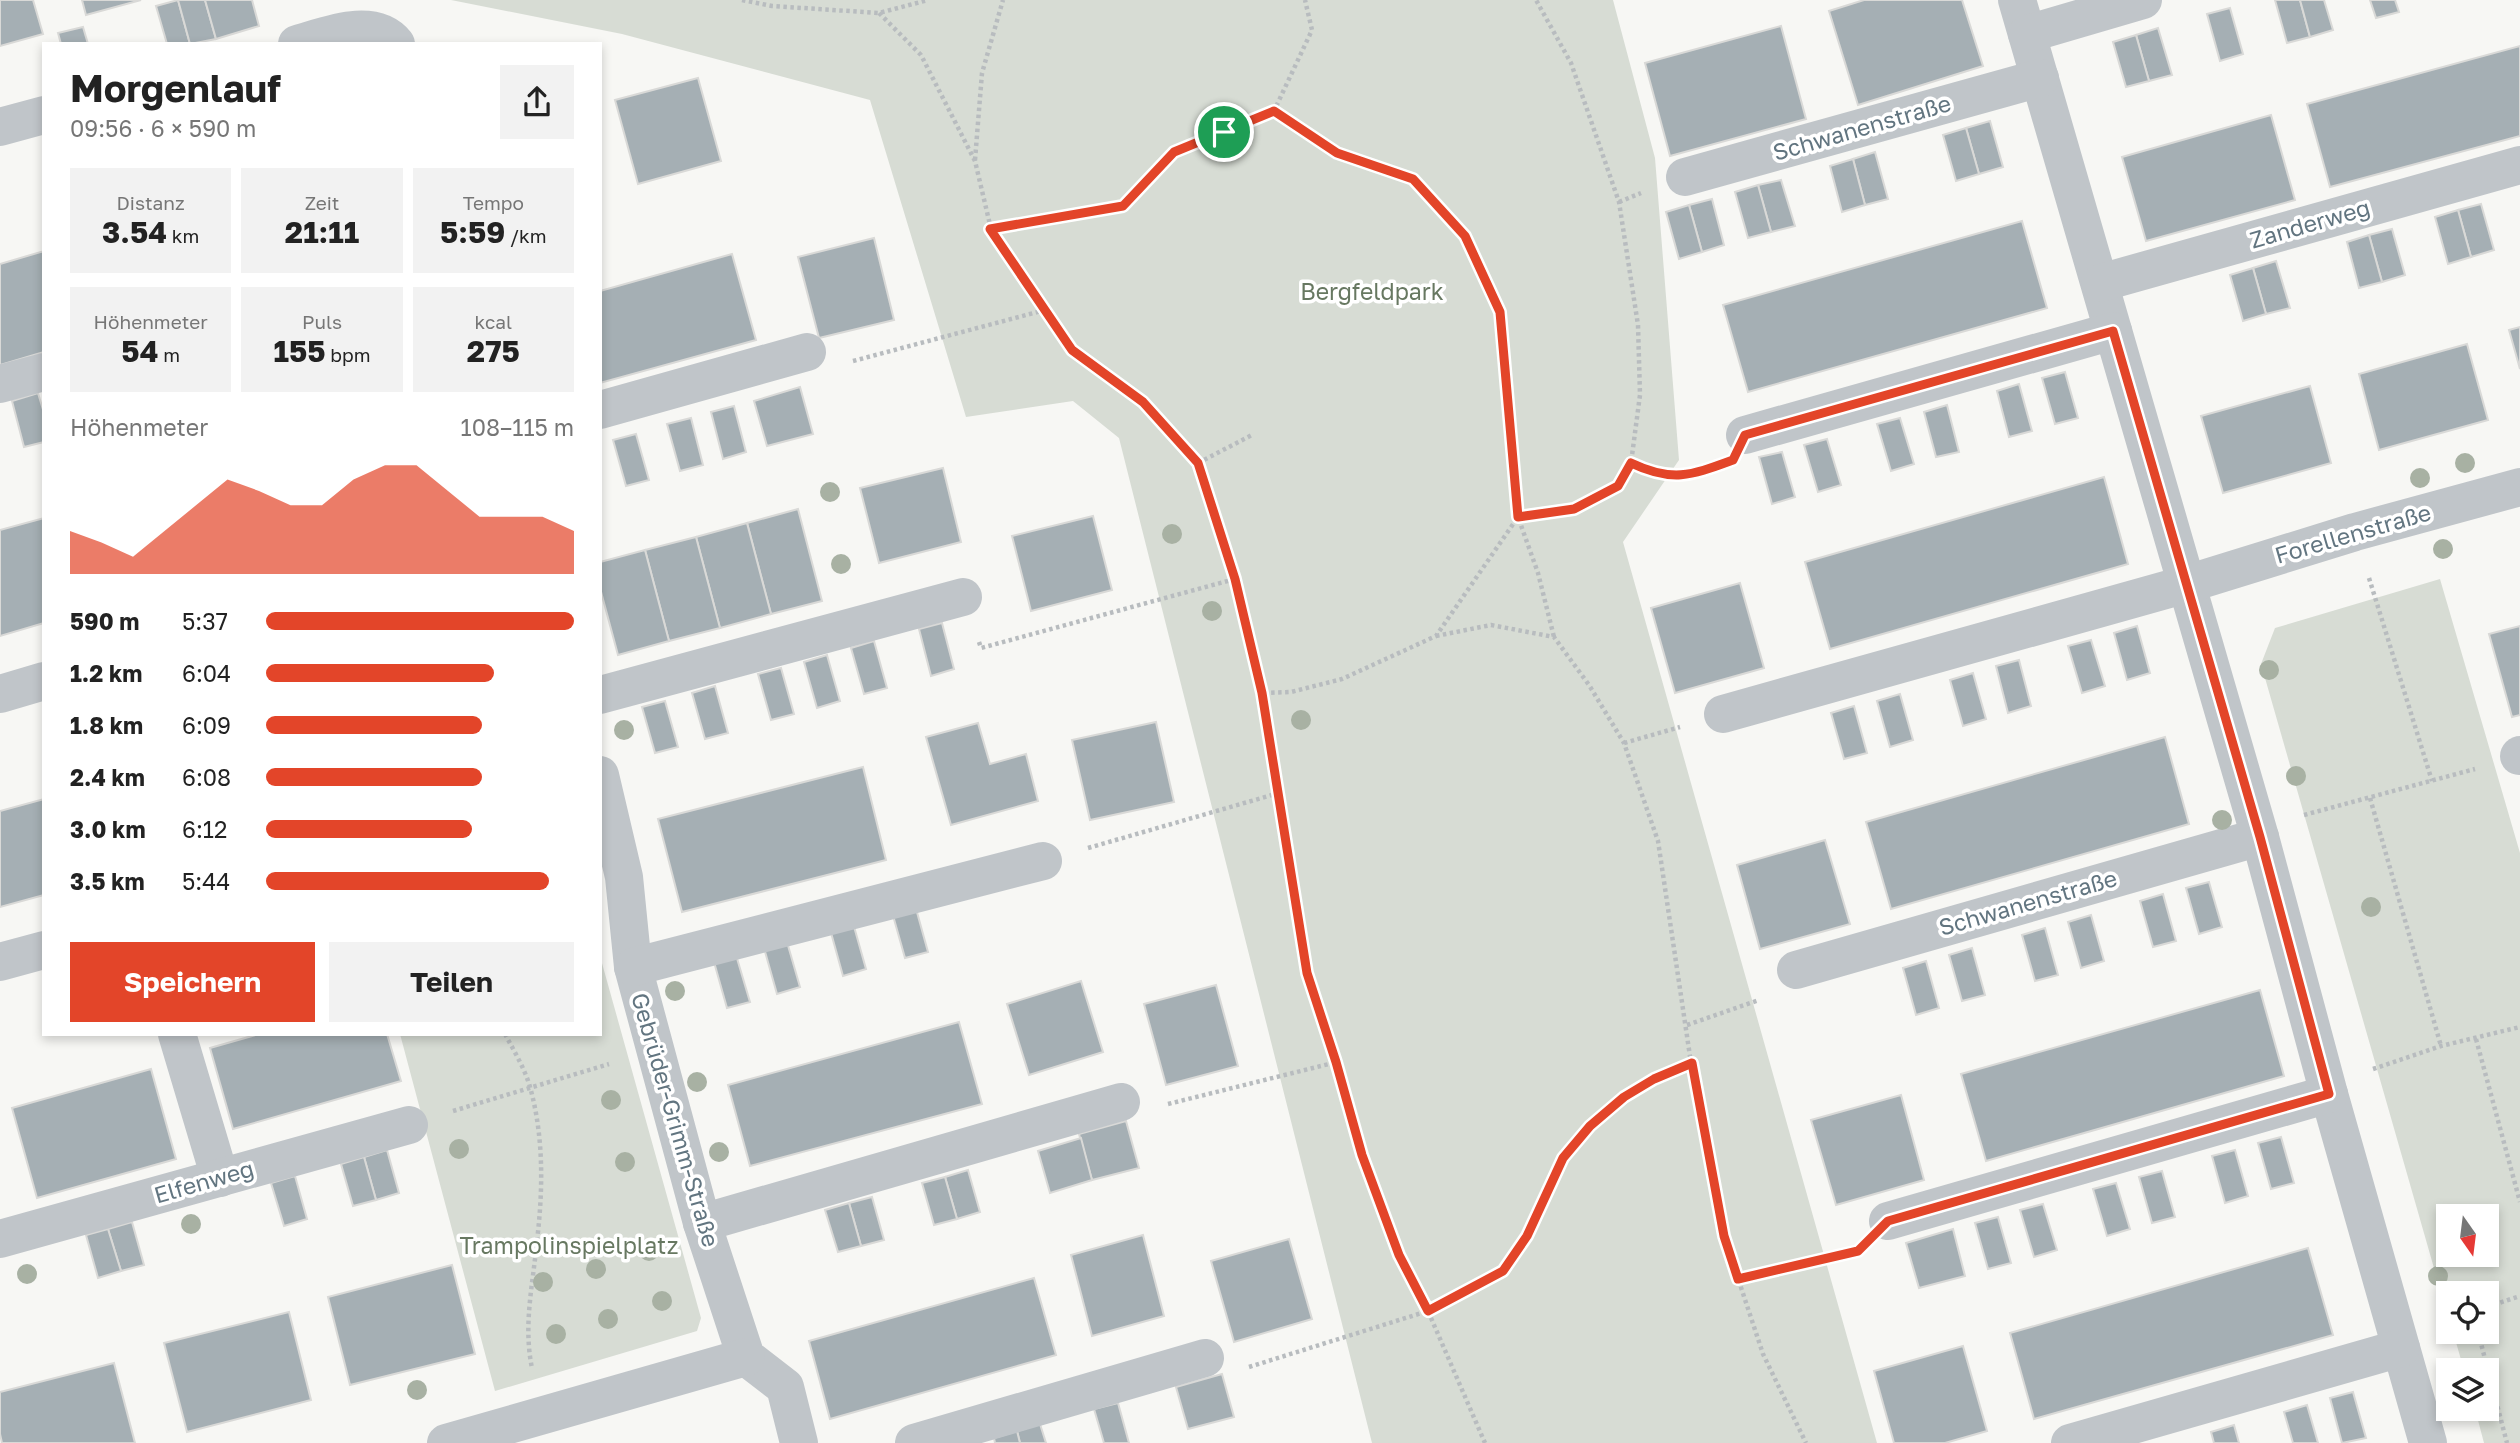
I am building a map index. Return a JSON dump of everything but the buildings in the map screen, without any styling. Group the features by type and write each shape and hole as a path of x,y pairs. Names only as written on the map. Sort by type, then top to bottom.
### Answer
{"street":[{"path":"2143,0 2022,17 2260,837 2329,1094 2428,1443"},
{"path":"304,42 336,33 369,29 395,42"},
{"name":"Schwanenstraße","path":"1685,177 2040,78"},
{"path":"0,127 42,116"},
{"name":"Zanderweg","path":"2099,283 2520,165"},
{"path":"1745,435 2113,331"},
{"path":"602,409 807,352"},
{"path":"0,384 42,373"},
{"name":"Forellenstraße","path":"2187,584 2355,532 2520,487"},
{"path":"1723,714 2187,584"},
{"path":"602,694 963,597"},
{"path":"0,694 42,682"},
{"name":"Gebrüder-Grimm-Straße","path":"602,784 624,877 633,967 654,1051 702,1223 746,1357"},
{"name":"Schwanenstraße","path":"1796,970 2260,837"},
{"path":"633,967 1043,862"},
{"path":"0,962 42,951"},
{"path":"178,1036 220,1178"},
{"path":"1888,1221 2329,1094"},
{"path":"702,1223 1121,1102"},
{"name":"Elfenweg","path":"0,1239 409,1125"},
{"path":"2070,1443 2401,1348"},
{"path":"446,1443 746,1357 786,1387 799,1443"},
{"path":"914,1443 1205,1358"}],"path":[{"path":"742,0 772,6 879,13 928,0"},
{"path":"975,160 982,73 1003,0"},
{"path":"990,229 1123,206 1174,152 1274,111 1312,30 1305,0"},
{"path":"1436,636 1518,517 1574,509 1618,486 1631,463 1640,395 1638,325 1619,202 1572,63 1536,0"},
{"path":"879,13 921,55 975,160 990,229 1072,350 1143,402 1198,463 1235,579 1262,693 1307,973 1362,1155 1399,1255 1428,1311 1485,1443"},
{"path":"1274,111 1337,153 1413,179 1465,236 1500,312 1518,517 1538,573 1554,638 1589,685 1624,743 1658,841 1692,1063 1724,1236 1763,1354 1805,1443"},
{"path":"807,352 831,367 1045,310"},
{"path":"1198,463 1252,435"},
{"path":"1631,463 1652,473 1688,476 1733,460 1745,435"},
{"path":"2355,532 2432,781"},
{"path":"963,597 981,648 1235,579"},
{"path":"1262,693 1291,692 1342,679 1436,636 1491,625 1554,638"},
{"path":"1624,743 1723,714"},
{"path":"2260,837 2292,818 2519,756"},
{"path":"1043,862 1279,793"},
{"path":"2370,798 2441,1046"},
{"path":"1687,1025 1783,992 1796,970"},
{"path":"2329,1094 2365,1072 2441,1046 2520,1027"},
{"path":"506,1036 530,1087 543,1156 537,1241 528,1302 529,1354 542,1417"},
{"path":"2476,1039 2520,1202"},
{"path":"409,1125 654,1051"},
{"path":"1121,1102 1146,1110 1336,1062"},
{"path":"1205,1358 1247,1367 1428,1311 1503,1271 1527,1236 1563,1158 1590,1126 1624,1097 1654,1079 1692,1063"},
{"path":"1738,1279 1858,1251 1888,1221"},
{"path":"2499,1303 2520,1296"},
{"path":"2481,1344 2507,1443"}],"green space":[{"name":"Bergfeldpark","path":"451,0 1613,0 1655,158 1679,460 1623,542 1877,1443 1372,1443 1119,438 1073,401 966,417 870,100 622,34"},
{"path":"2440,579 2520,853 2520,1443 2484,1443 2478,1421 2499,1421 2499,1358 2461,1358 2456,1344 2499,1344 2499,1281 2438,1281 2261,664 2275,628"},
{"name":"Trampolinspielplatz","path":"602,963 701,1318 697,1331 495,1391 401,1036 602,1036"}],"route":[{"path":"1274,111 1337,153 1413,179 1465,236 1500,312 1518,517 1574,509 1618,486 1631,463 1652,473 1688,476 1733,460 1745,435 2113,331 2260,837 2329,1094 1888,1221 1858,1251 1738,1279 1724,1236 1692,1063 1654,1079 1624,1097 1590,1126 1563,1158 1527,1236 1503,1271 1428,1311 1399,1255 1362,1155 1307,973 1262,693 1235,579 1198,463 1143,402 1072,350 990,229 1123,206 1174,152 1224,132 1274,111"}]}
